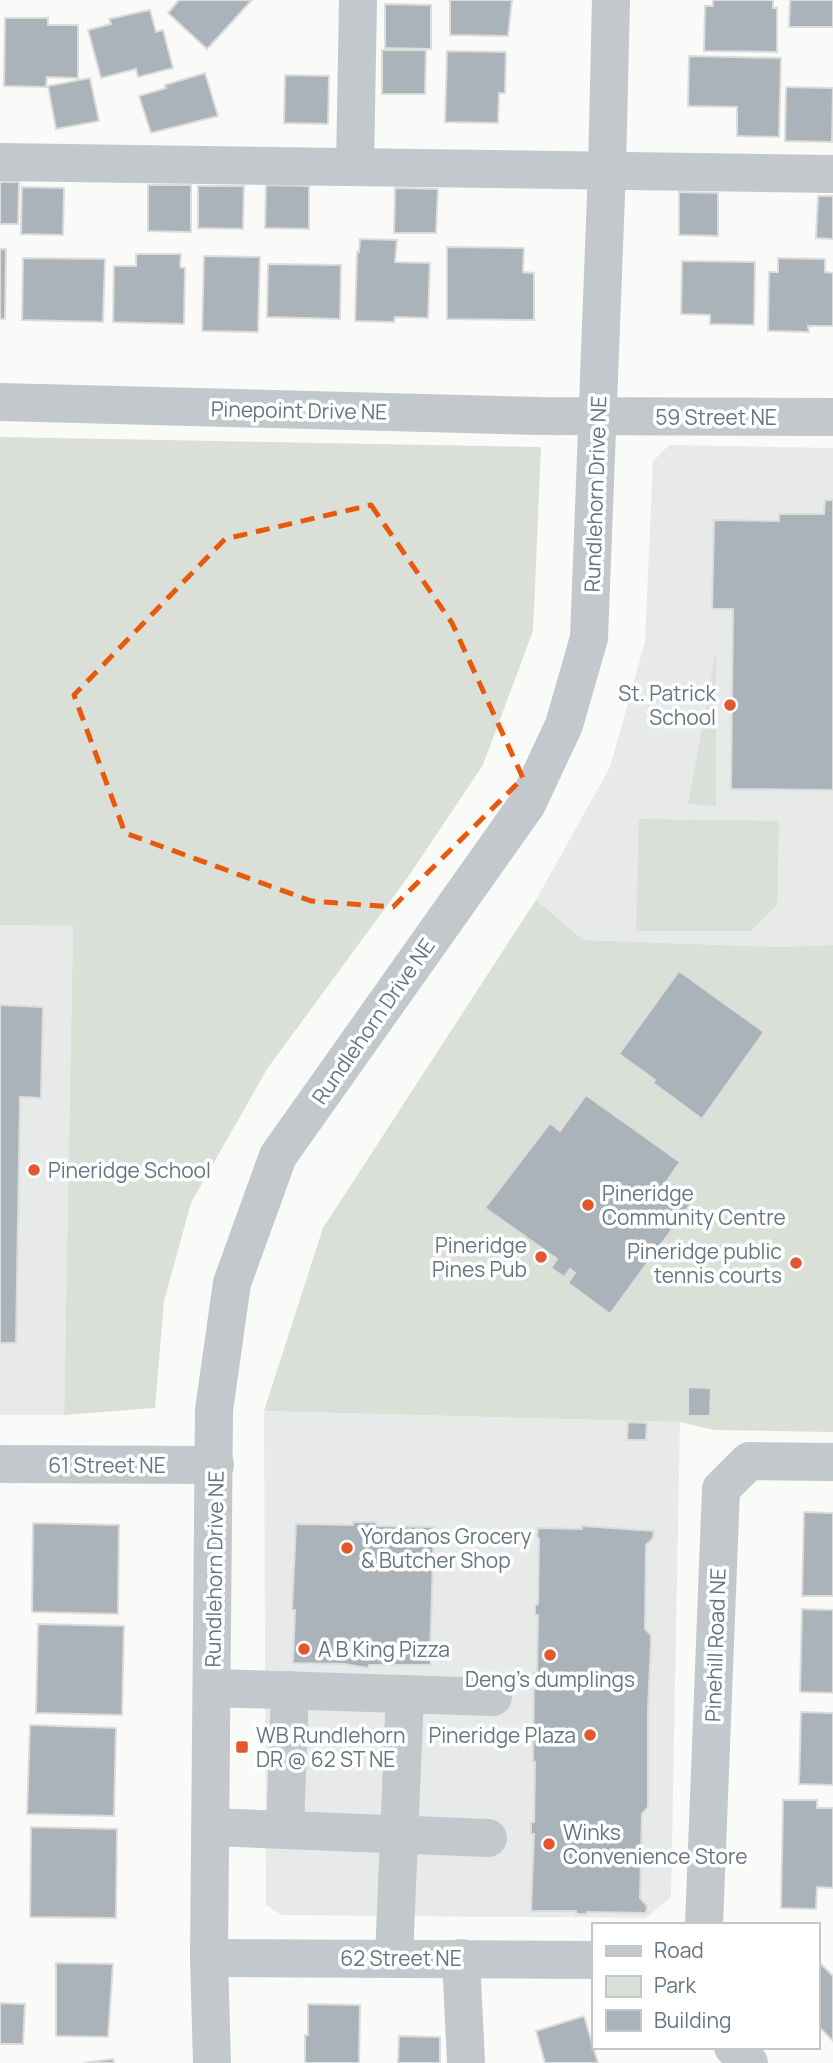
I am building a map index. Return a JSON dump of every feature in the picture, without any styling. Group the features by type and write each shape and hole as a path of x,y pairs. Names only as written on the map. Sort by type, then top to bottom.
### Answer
{"street":[{"path":"355,166 358,0"},
{"name":"Rundlehorn Drive NE","path":"212,2063 209,1958 214,1410 232,1283 278,1156 527,804 564,725 589,638 611,0"},
{"path":"0,162 833,174"},
{"name":"Pinepoint Drive NE","path":"0,402 598,417"},
{"name":"59 Street NE","path":"598,417 833,417"},
{"name":"Pinehill Road NE","path":"704,1923 721,1489 749,1461 833,1462"},
{"name":"61 Street NE","path":"0,1464 215,1465"},
{"path":"213,1688 493,1697"},
{"path":"285,1830 290,1690"},
{"path":"394,1958 405,1694"},
{"path":"211,1827 488,1838"},
{"name":"62 Street NE","path":"209,1958 592,1960"},
{"path":"461,1958 466,2063"},
{"path":"735,2049 749,2063"}],"highlighted area":[{"path":"371,505 452,623 523,778 393,907 311,901 125,833 74,695 225,539"}],"shaded area":[{"name":"St. Patrick School","path":"669,445 833,448 833,945 781,947 582,940 536,900 610,767 645,642 653,461"},
{"name":"Pineridge School","path":"0,925 73,926 64,1415 0,1415"},
{"name":"Pineridge Plaza","path":"264,1411 680,1422 671,1897 646,1918 282,1915 266,1905"}],"green space":[{"path":"0,437 541,447 533,631 483,765 408,877 267,1069 191,1203 164,1301 155,1408 64,1415 73,926 0,925"},
{"path":"716,652 716,806 688,804"},
{"path":"639,819 779,821 777,905 751,931 636,931"},
{"path":"536,900 583,940 781,947 833,945 833,1432 714,1430 680,1422 264,1411 323,1228"}],"building":[{"path":"179,0 252,0 207,49 168,13"},
{"path":"450,0 512,0 508,36 450,35"},
{"path":"713,0 773,0 773,8 777,8 777,52 704,51 705,6 713,6"},
{"path":"790,0 833,0 833,27 789,27"},
{"path":"385,4 431,5 431,49 385,48"},
{"path":"150,10 156,32 163,30 173,68 138,77 136,69 101,78 88,30 111,24 109,19"},
{"path":"5,18 48,18 48,25 78,25 78,78 47,77 46,87 4,86"},
{"path":"382,50 426,50 425,94 382,94"},
{"path":"447,51 506,52 505,93 499,93 498,123 445,122"},
{"path":"689,56 781,58 779,137 737,136 737,107 688,106"},
{"path":"205,73 218,116 151,133 139,96"},
{"path":"285,75 329,76 328,124 284,123"},
{"path":"90,78 99,121 56,129 48,86"},
{"path":"786,87 833,88 832,142 785,141"},
{"path":"0,182 19,182 18,224 0,224"},
{"path":"148,185 191,185 191,232 148,231"},
{"path":"266,185 309,186 309,229 265,228"},
{"path":"198,186 244,186 243,229 198,228"},
{"path":"22,187 64,188 63,235 21,234"},
{"path":"395,188 438,189 436,233 394,233"},
{"path":"679,192 718,193 718,236 679,235"},
{"path":"818,196 833,196 833,239 816,238"},
{"path":"360,239 397,240 395,262 430,263 428,318 395,317 394,322 355,321 357,252"},
{"path":"447,247 524,248 523,272 534,273 534,320 447,319"},
{"path":"0,249 6,249 5,319 0,319"},
{"path":"136,254 181,254 180,267 185,268 184,324 113,322 114,266 136,266"},
{"path":"204,256 260,257 258,332 202,331"},
{"path":"23,258 105,259 103,322 22,320"},
{"path":"778,258 825,259 825,272 833,273 833,326 808,326 809,332 768,331 769,272 778,272"},
{"path":"682,261 755,262 754,325 710,324 710,315 681,314"},
{"path":"268,264 341,265 340,319 267,317"},
{"path":"825,500 833,500 833,790 731,789 733,609 712,609 714,520 779,521 779,514 824,514"},
{"path":"679,971 764,1032 702,1119 619,1054"},
{"path":"0,1005 43,1007 41,1098 20,1097 16,1343 0,1343"},
{"name":"Pineridge Community Centre","path":"586,1095 680,1162 666,1182 692,1202 610,1314 568,1283 575,1273 570,1269 564,1277 551,1268 557,1259 485,1208 550,1123 560,1131"},
{"path":"688,1387 711,1388 710,1416 688,1416"},
{"path":"628,1422 647,1423 646,1440 627,1440"},
{"path":"804,1512 833,1513 833,1596 802,1596"},
{"path":"353,1522 376,1522 376,1526 434,1527 431,1665 369,1665 368,1668 344,1664 293,1663 295,1610 292,1610 296,1524 353,1525"},
{"path":"33,1523 119,1525 118,1614 32,1612"},
{"name":"Pineridge Plaza","path":"582,1526 654,1531 653,1538 646,1545 645,1629 651,1635 651,1643 648,1807 642,1814 640,1898 647,1906 646,1913 576,1914 576,1911 531,1911 538,1528 582,1529"},
{"path":"802,1609 833,1610 833,1693 800,1692"},
{"path":"38,1624 124,1626 122,1715 36,1713"},
{"path":"801,1712 833,1713 833,1785 799,1784"},
{"path":"30,1725 116,1728 114,1816 27,1814"},
{"path":"783,1800 817,1800 817,1808 833,1808 833,1888 817,1887 816,1909 781,1908"},
{"path":"31,1827 117,1829 116,1918 30,1917"},
{"path":"819,1962 833,1976 833,2041 819,2027"},
{"path":"56,1963 113,1964 108,2037 56,2036"},
{"path":"0,2003 25,2004 23,2044 0,2044"},
{"path":"308,2004 360,2005 359,2063 305,2063"},
{"path":"584,2016 598,2063 545,2063 536,2031"},
{"path":"399,2036 440,2037 440,2063 398,2063"},
{"path":"113,2059 114,2063 84,2063"}],"place":[{"name":"St. Patrick School","path":"730,705"},
{"name":"Pineridge School","path":"34,1170"},
{"name":"Pineridge Community Centre","path":"588,1205"},
{"name":"Pineridge Pines Pub","path":"541,1257"},
{"name":"Pineridge public tennis courts","path":"796,1263"},
{"name":"Yordanos Grocery & Butcher Shop","path":"347,1548"},
{"name":"A B King Pizza","path":"304,1649"},
{"name":"Deng's dumplings","path":"550,1655"},
{"name":"Pineridge Plaza","path":"590,1735"},
{"name":"WB Rundlehorn DR @ 62 ST NE","path":"242,1747"},
{"name":"Winks Convenience Store","path":"549,1844"}]}
